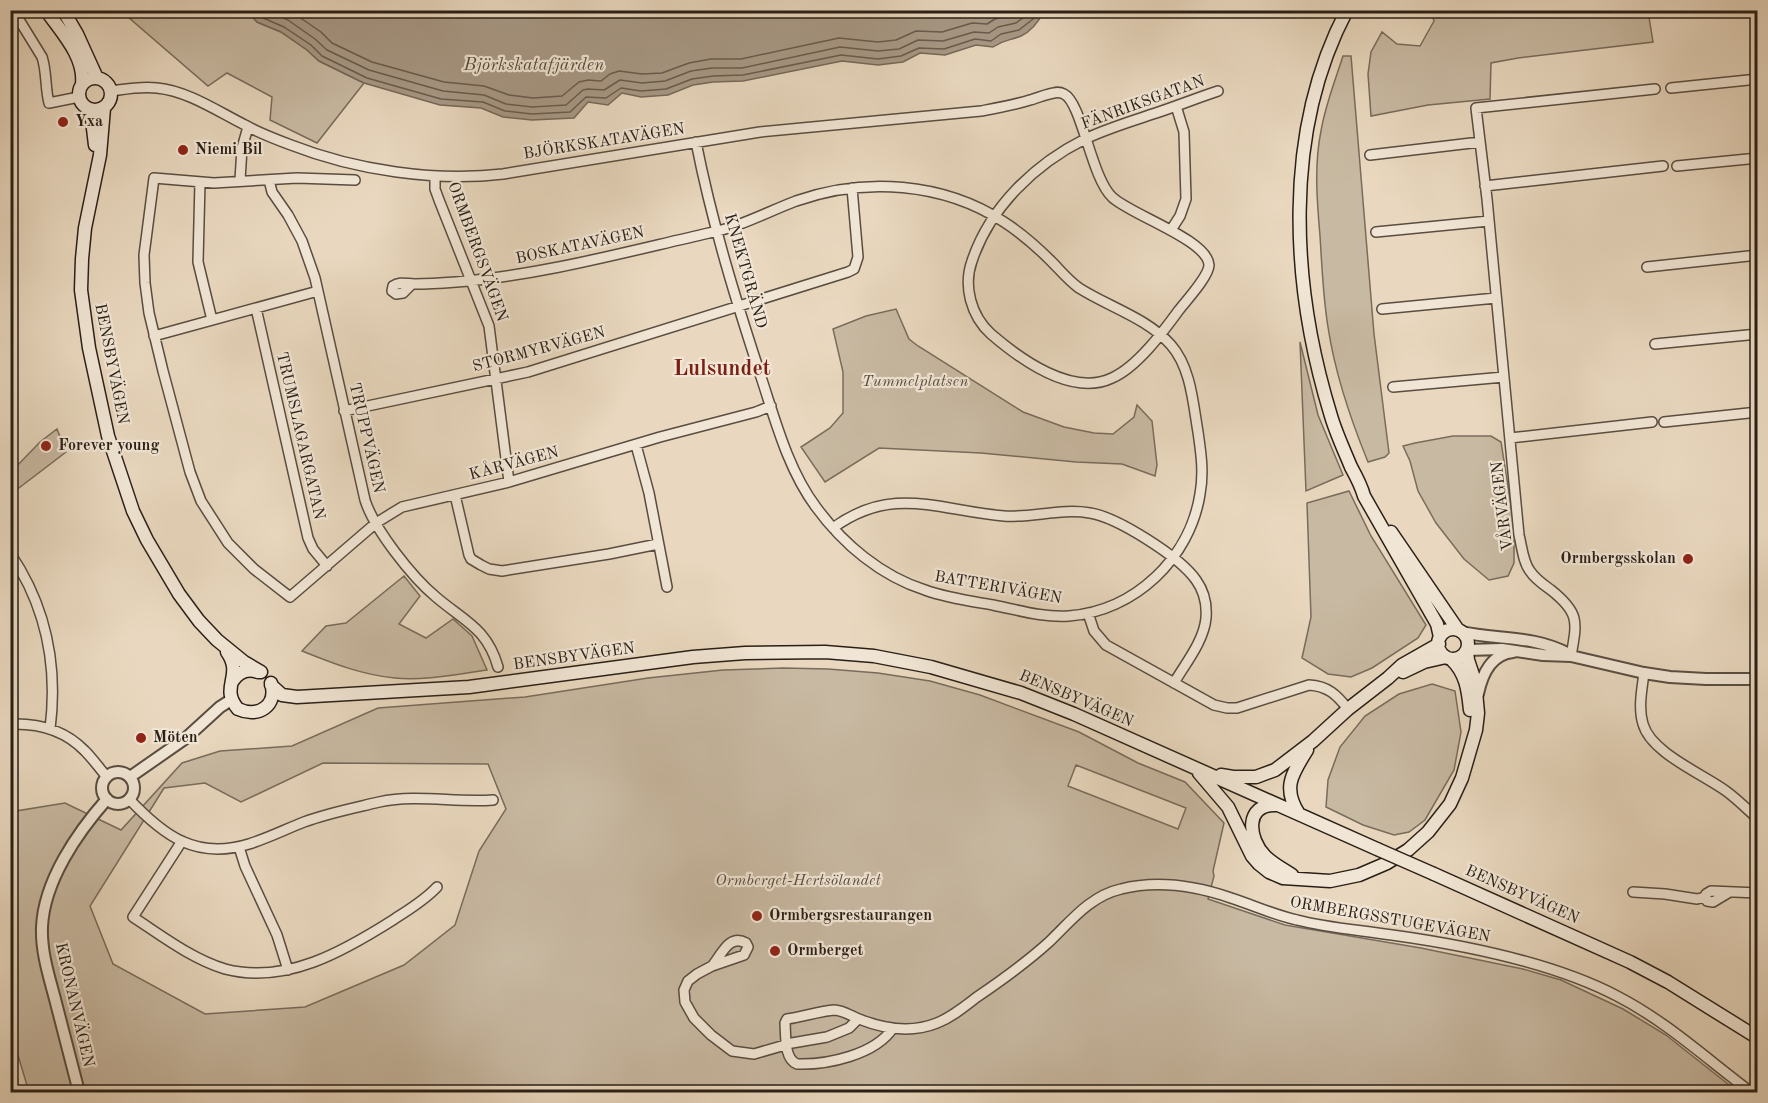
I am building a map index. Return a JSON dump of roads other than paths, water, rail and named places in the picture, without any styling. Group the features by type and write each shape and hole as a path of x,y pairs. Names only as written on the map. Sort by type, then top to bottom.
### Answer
{"main road":[{"path":"46,10 80,62 82,84"},
{"path":"63,10 97,78"},
{"path":"1347,10 1323,68 1310,114 1302,171 1300,227 1310,327 1321,381 1343,449 1383,532 1437,624 1439,650 1461,669 1469,697 1472,741"},
{"path":"97,78 106,83 111,91 109,101 104,108 87,109 81,104 79,88 82,84 89,79 97,78"},
{"name":"BENSBYVÄGEN","path":"104,108 100,155 85,228 81,290 89,348 108,436 133,511 147,540 183,601 217,640 244,662 261,672"},
{"name":"BENSBYVÄGEN","path":"87,109 94,131 95,173"},
{"path":"1185,764 1200,775 1222,799 1256,860 1264,868 1279,876 1320,881 1351,878 1387,863 1428,832 1450,804 1465,771 1477,721 1477,696 1467,650 1467,639 1361,487"},
{"path":"1185,764 1233,777 1265,775 1284,764 1409,660 1439,641 1448,630 1460,631"},
{"name":"BENSBYVÄGEN","path":"217,640 233,663 232,682"},
{"path":"1388,678 1424,662 1462,656 1467,650"},
{"name":"BENSBYVÄGEN","path":"271,684 287,697 469,687 693,657 774,652 827,652 874,656 931,667 1021,693 1074,714 1434,874 1630,962 1668,982 1758,1038"},
{"path":"246,670 261,672 271,684 270,701 259,711 252,713 238,709 231,700 232,682 236,676 246,670"},
{"name":"BENSBYVÄGEN","path":"259,711 321,696"},
{"path":"1299,814 1289,796 1291,780 1313,741"},
{"path":"1278,805 1264,807 1256,813 1251,824 1253,837 1265,857 1296,878"}],"street":[{"path":"13,10 42,57 49,103 79,97"},
{"path":"1671,88 1758,79"},
{"name":"BJÖRKSKATAVÄGEN","path":"111,91 150,87 173,91 195,99 248,127 332,158 377,168 435,176 462,177 503,174 790,128 981,111 1016,104 1055,92 1064,94 1072,102 1099,177 1111,196 1122,205 1171,230 1206,256"},
{"name":"VÅRVÄGEN","path":"1571,656 1576,630 1574,612 1529,570 1523,555 1518,526 1476,108 1656,89"},
{"name":"FÄNRIKSGATAN","path":"1206,256 1209,263 1206,273 1159,334 1130,366 1112,379 1091,383 1071,382 1053,376 1021,356 989,333 975,313 969,296 968,271 978,243 994,216 1038,169 1086,139 1218,92"},
{"path":"1171,230 1180,216 1186,199 1184,132 1176,106"},
{"path":"240,180 242,148 248,127"},
{"name":"KNEKTGRÄND","path":"696,142 717,232 738,307 771,406"},
{"path":"1370,155 1480,142"},
{"path":"1677,166 1758,158"},
{"path":"1485,186 1663,166"},
{"name":"ORMBERGSVÄGEN","path":"435,176 438,200 489,326 509,482"},
{"path":"318,291 154,336 145,283 144,255 154,178 200,182 297,178 355,180"},
{"name":"TRUPPVÄGEN","path":"269,180 272,192 302,241 318,291 365,500 376,523 416,578 482,634 498,668"},
{"path":"200,182 198,262 212,320"},
{"name":"BATTERIVÄGEN","path":"717,232 796,201 831,191 852,188 888,186 925,191 954,198 994,216 1022,235 1074,285 1133,317 1159,334 1175,351 1187,376 1195,417 1202,470 1201,493 1184,543 1173,558 1161,572 1137,592 1117,603 1088,614 1067,616 1044,615 952,598 898,579 858,552 833,528 817,509 801,483 771,406"},
{"name":"STORMYRVÄGEN","path":"344,411 528,372 854,269 858,257 852,188"},
{"path":"1376,232 1489,221"},
{"name":"BOSKATAVÄGEN","path":"412,284 518,275 717,232"},
{"path":"1647,267 1758,255"},
{"path":"1382,309 1496,298"},
{"name":"TRUMSLAGARGATAN","path":"256,308 308,538 313,549 327,566"},
{"path":"1655,344 1758,334"},
{"name":"KÅRVÄGEN","path":"154,336 190,472 201,501 228,543 254,569 290,597 376,523 396,510 411,504 509,482 771,406"},
{"path":"1393,387 1504,377"},
{"path":"1664,422 1758,412"},
{"name":"VÅRVÄGEN","path":"1510,438 1652,422"},
{"path":"636,445 649,493 667,587"},
{"path":"455,495 469,555 474,561 489,568 509,570 658,544"},
{"path":"833,528 851,516 886,504 901,503 926,503 985,514 1013,516 1085,512 1112,520 1145,538 1190,572 1204,596 1206,610 1203,632 1174,683"},
{"path":"10,553 33,593 46,632 53,680 50,729"},
{"path":"1088,614 1094,631 1106,645 1214,705 1231,709 1298,687 1317,685 1333,692 1348,709"},
{"path":"1460,631 1541,642 1571,656"},
{"path":"1467,650 1502,648 1551,656 1571,656 1644,673 1697,679 1758,679"},
{"path":"1477,696 1484,674 1495,660 1507,652 1520,651"},
{"path":"1644,673 1641,709 1643,725 1648,735 1659,748 1727,792 1758,819"},
{"path":"130,777 186,738 231,700"},
{"path":"10,724 35,725 50,729 75,742 85,750 107,777"},
{"path":"117,772 130,777 134,790 129,800 119,804 107,799 102,789 107,777 117,772"},
{"path":"129,800 157,827 182,842 209,848 238,847 313,818 381,802 413,798 460,801 493,800"},
{"name":"KRONANVÄGEN","path":"79,1092 50,979 42,928 46,900 55,875 87,825 107,799"},
{"path":"182,842 133,917 190,953 227,969 253,973 288,970 303,966 352,945 422,900 437,887"},
{"path":"238,847 277,935 288,970"},
{"name":"ORMBERGSSTUGEVÄGEN","path":"787,1045 785,1023 787,1019 837,1010 893,1029 914,1029 942,1021 1030,958 1101,896 1131,887 1161,885 1210,891 1298,921 1419,939 1491,953 1572,976 1639,1008 1665,1025 1751,1092"},
{"path":"1633,892 1697,899 1705,897 1712,891 1758,894"},
{"path":"712,966 688,981 684,990 685,1002 703,1027 732,1051 754,1054 818,1039 842,1032 858,1019"},
{"path":"787,1045 791,1060 795,1064 823,1062 873,1047 893,1029"}],"water":[{"name":"Björkskatafjärden","path":"247,11 1044,11 1029,31 993,47 976,45 945,55 920,53 903,62 878,65 842,61 743,81 693,85 668,95 641,97 622,93 608,105 588,102 574,118 532,120 503,117 481,108 440,105 364,83 319,61 281,32 257,22"}],"place":[{"name":"Yxa","path":"63,122"},
{"name":"Niemi Bil","path":"183,150"},
{"name":"Forever young","path":"46,446"},
{"name":"Ormbergsskolan","path":"1688,559"},
{"name":"Möten","path":"141,738"},
{"name":"Ormbergsrestaurangen","path":"757,916"},
{"name":"Ormberget","path":"775,951"}],"district":[{"name":"Lulsundet","path":"722,369"}],"park label":[{"name":"Tummelplatsen","path":"915,382"},
{"name":"Ormberget-Hertsölandet","path":"798,881"}]}
